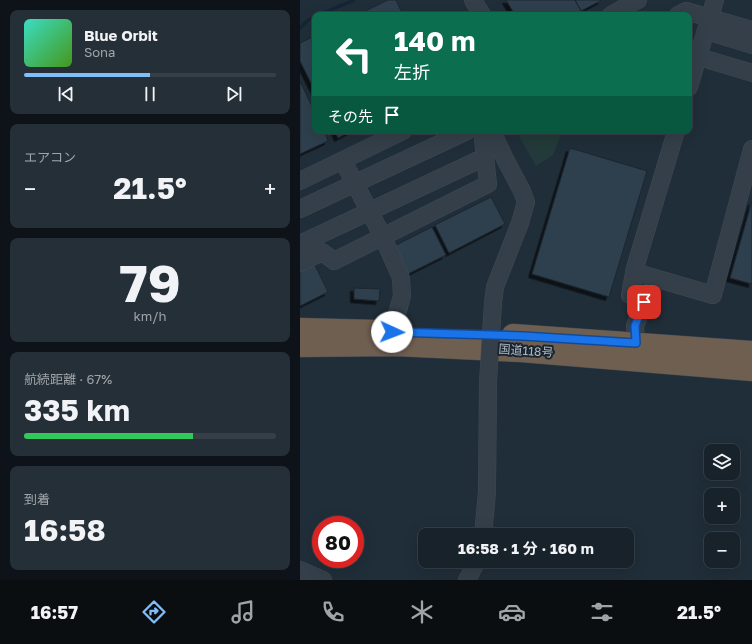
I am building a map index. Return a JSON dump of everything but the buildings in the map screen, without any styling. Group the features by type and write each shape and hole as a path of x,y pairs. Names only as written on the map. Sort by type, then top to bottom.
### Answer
{"highway":[{"name":"国道118号","path":"300,329 523,336 752,352"},
{"name":"国道118号","path":"300,346 396,345 521,351 752,370"}],"street":[{"path":"474,0 480,12"},
{"path":"616,12 638,0"},
{"path":"692,68 694,56 708,24 715,0"},
{"path":"692,14 708,24 752,45"},
{"path":"708,24 752,30"},
{"path":"694,56 752,74"},
{"path":"300,181 397,134"},
{"path":"300,210 461,134"},
{"path":"300,263 322,252 334,261 488,184 482,134"},
{"path":"484,528 487,492 488,382 495,287 520,224 526,202 496,140 495,134"},
{"path":"636,343 635,326 644,302 630,295 634,272 675,134"},
{"path":"634,272 712,295 752,149"},
{"path":"300,244 484,157"},
{"path":"343,160 383,237 401,278 402,296 392,332"},
{"path":"467,580 473,568"},
{"path":"300,570 323,580"}],"green space":[{"path":"519,134 561,134 553,155 536,166 520,138"}],"waterway":[{"path":"326,12 354,0"},
{"path":"300,28 312,18"}],"route":[{"path":"392,332 523,336 636,343 635,326 644,302"}]}
